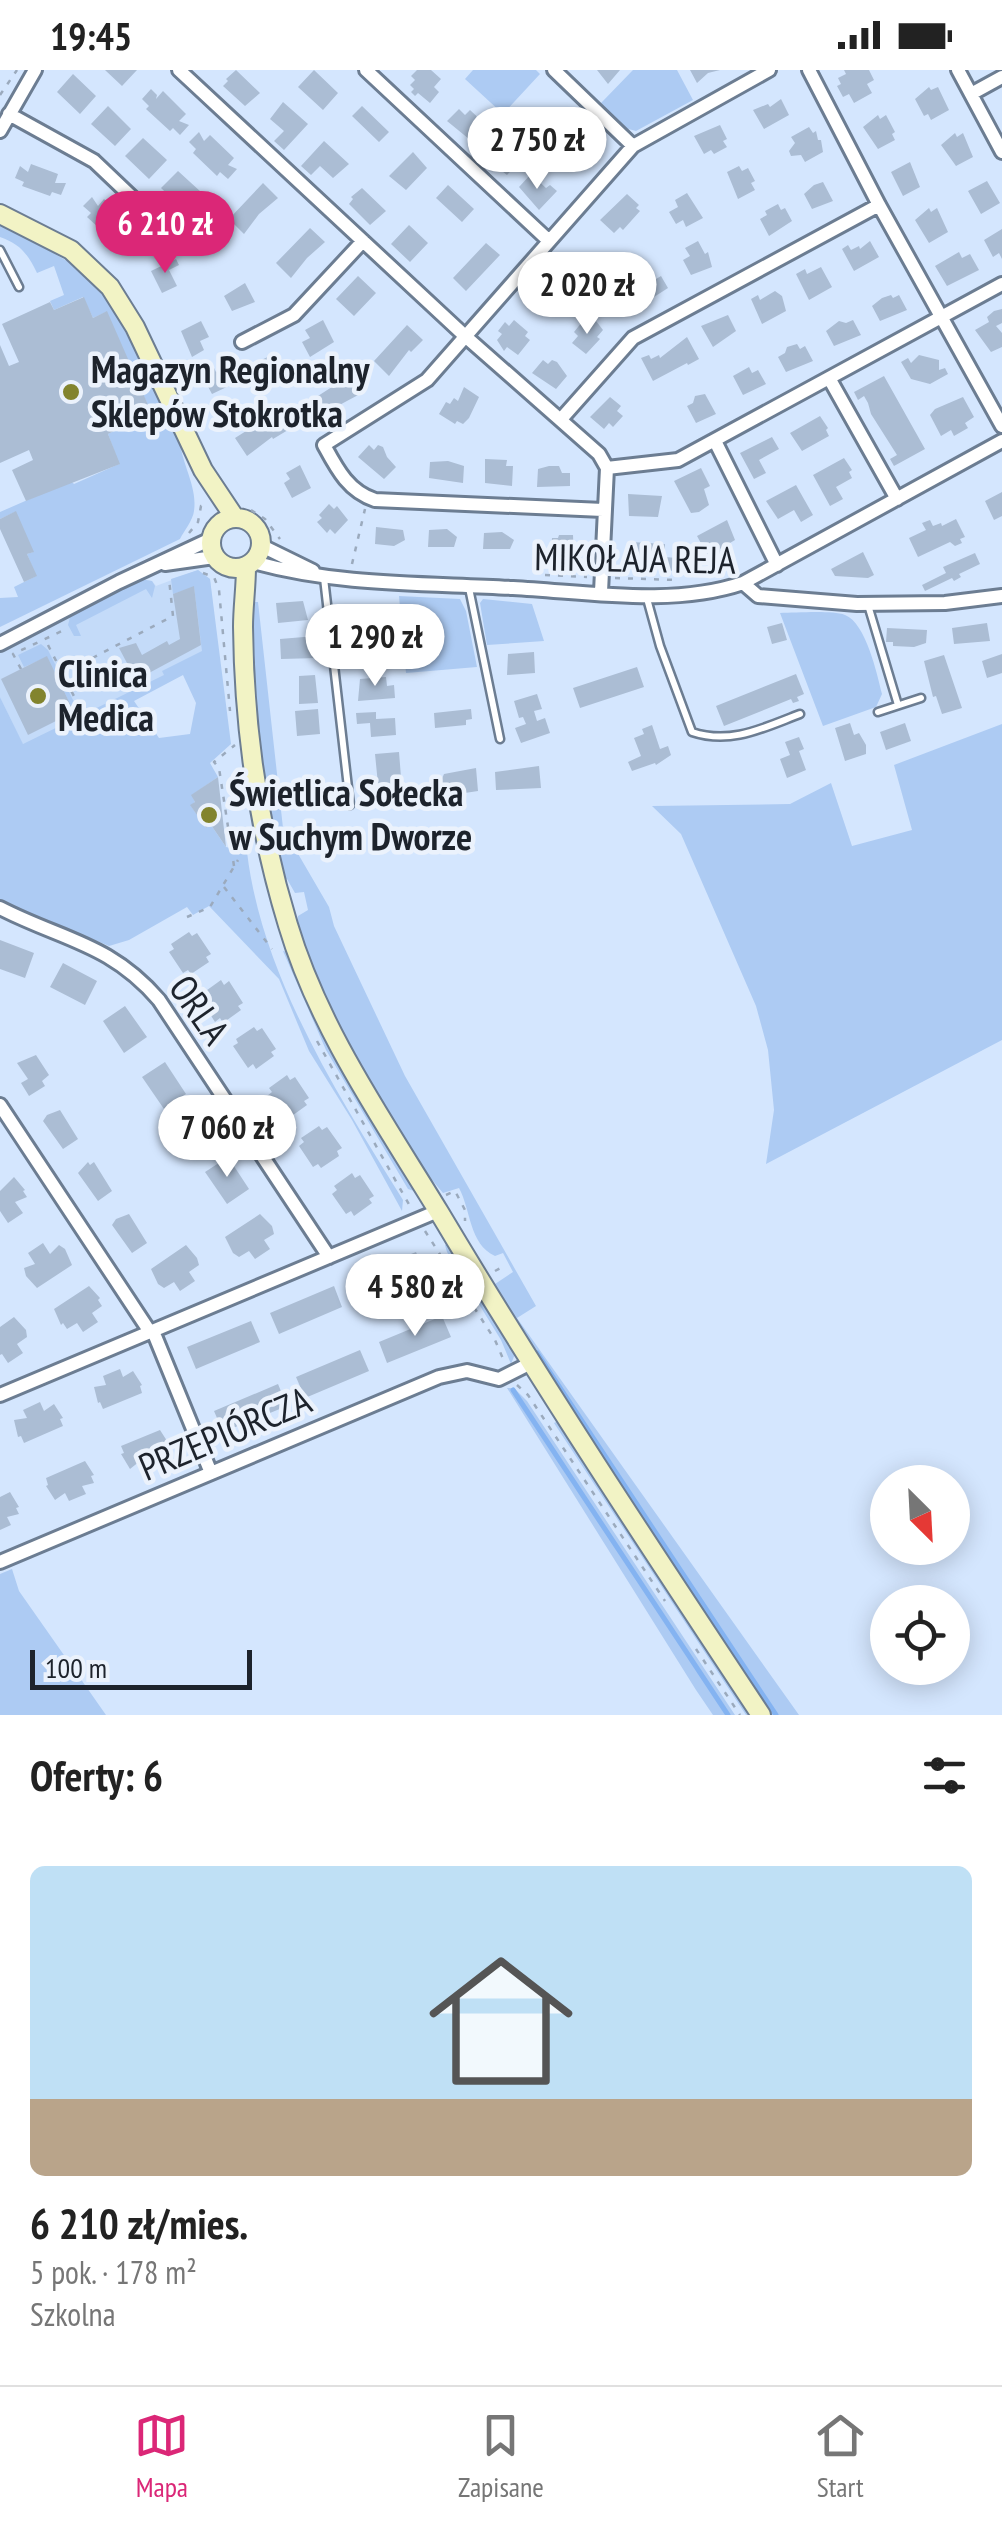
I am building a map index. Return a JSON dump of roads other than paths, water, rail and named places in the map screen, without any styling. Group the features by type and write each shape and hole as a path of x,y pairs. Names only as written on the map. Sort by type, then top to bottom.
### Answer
{"street":[{"path":"0,130 34,70"},
{"path":"178,70 465,336 599,454 607,468 602,592"},
{"path":"366,70 548,240"},
{"path":"380,82 392,70"},
{"path":"554,70 633,146"},
{"path":"604,510 368,498 342,478 324,445 427,380 633,146 769,70"},
{"path":"809,70 1002,426"},
{"path":"958,70 1002,152"},
{"path":"971,94 1002,78"},
{"path":"9,114 94,161 156,220"},
{"path":"562,418 633,338 879,205"},
{"path":"0,214 70,250 110,287 134,326 235,543 257,784 266,840 288,928 320,1007 354,1074 531,1363 761,1715"},
{"path":"242,342 294,315 363,241"},
{"path":"607,468 678,460 1002,284"},
{"path":"829,378 896,499"},
{"path":"715,441 777,565"},
{"path":"743,583 1002,441"},
{"path":"204,470 212,502 235,543"},
{"path":"0,644 158,564 235,543"},
{"name":"MIKOŁAJA REJA","path":"235,543 324,577 374,584 646,595 715,592 743,583 758,596 868,604 945,603 1002,596"},
{"name":"ORLA","path":"0,908 79,940 114,958 139,977 329,1258"},
{"path":"0,1105 152,1331 210,1473"},
{"path":"0,1395 438,1211"},
{"name":"PRZEPIÓRCZA","path":"0,1562 439,1377 467,1371 499,1379 531,1363"}],"lane":[{"path":"0,250 19,288"},
{"path":"324,577 350,805"},
{"path":"468,586 500,738"},
{"path":"646,595 692,732 713,739 754,732 800,714"},
{"path":"868,604 898,704"},
{"path":"878,712 921,698"}],"waterway":[{"path":"537,1353 776,1715"},
{"path":"513,1390 728,1715"}],"place":[{"name":"Magazyn Regionalny Sklepów Stokrotka","path":"71,392"},
{"name":"Clinica Medica","path":"38,696"},
{"name":"Świetlica Sołecka w Suchym Dworze","path":"209,815"}]}
